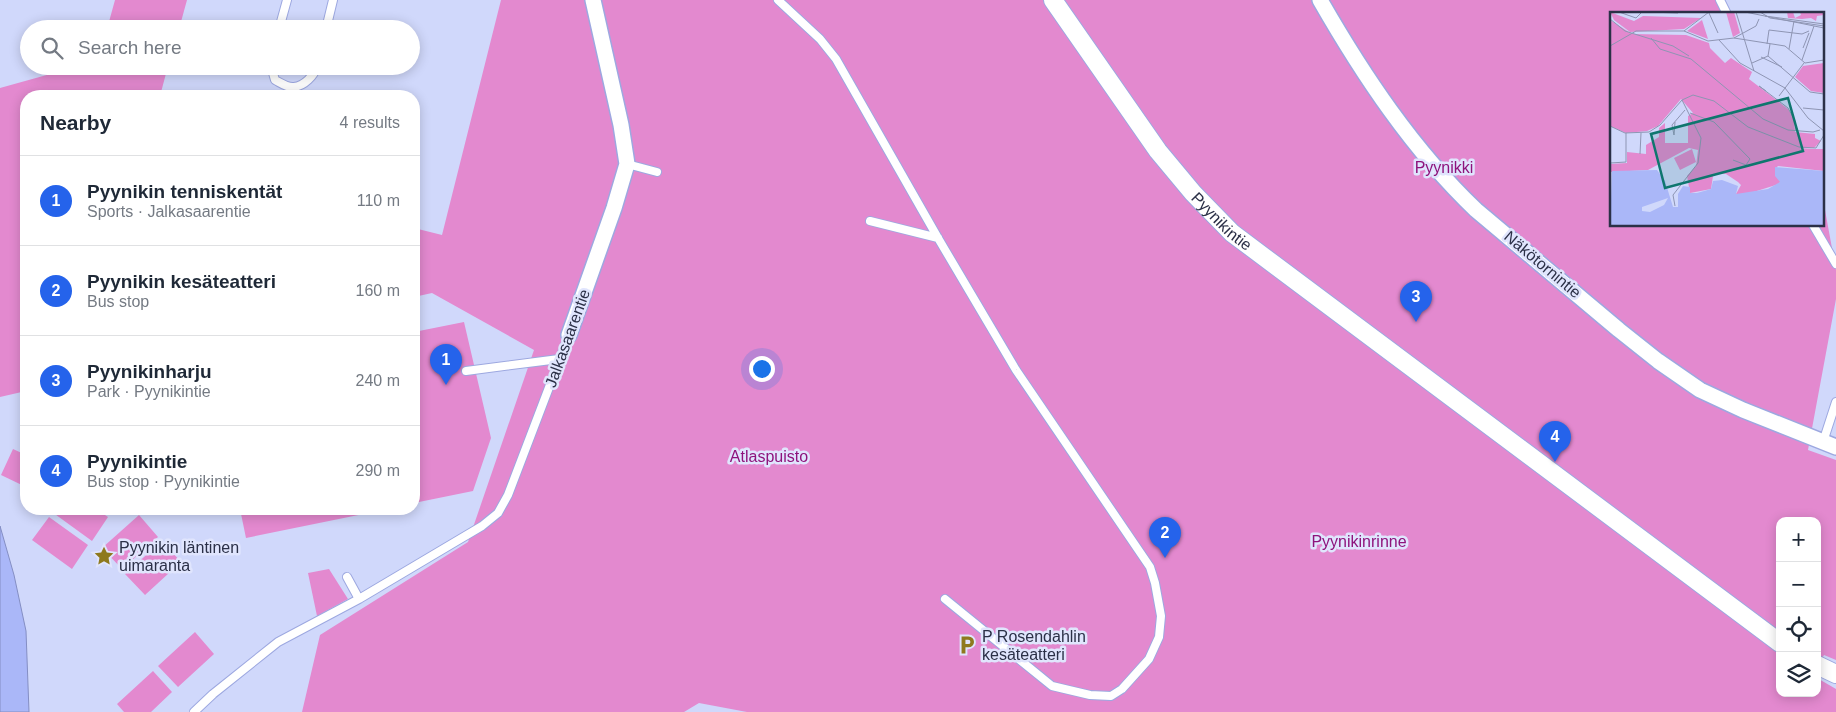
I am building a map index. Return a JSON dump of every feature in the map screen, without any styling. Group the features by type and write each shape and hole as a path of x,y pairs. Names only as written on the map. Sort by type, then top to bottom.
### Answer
{"street":[{"name":"Jalkasaarentie","path":"569,335 614,208 626,164 621,124 593,0"},
{"name":"Pyynikintie","path":"1053,0 1158,151 1193,193 1232,233 1776,640"},
{"name":"Näkötornintie","path":"1320,0 1389,109 1454,189 1476,210 1658,361 1700,390 1744,410 1830,444"},
{"path":"1821,667 1836,674"}],"lane":[{"path":"281,20 287,0"},
{"path":"328,20 334,0"},
{"path":"778,0 820,39 836,59 1016,370 1150,567 1162,616 1159,637 1149,659 1122,689 1111,696 1090,695 1052,686 945,598"},
{"path":"1720,0 1726,12"},
{"path":"274,75 275,80 286,86 295,87 308,80 312,75"},
{"path":"626,164 657,172"},
{"path":"870,221 938,238"},
{"path":"1814,226 1836,264"},
{"name":"Jalkasaarentie","path":"194,712 213,694 278,642 360,599 482,526 498,513 508,495 569,335"},
{"path":"466,371 559,360"},
{"path":"1830,444 1836,402"},
{"path":"346,577 360,599"}],"green space":[{"path":"115,0 187,0 181,20 109,20"},
{"path":"501,0 1718,0 1722,12 1610,12 1610,226 1824,226 1825,210 1836,270 1836,299 1808,450 1836,460 1836,660 1824,655 1821,660 1821,517 1776,517 1776,697 1821,697 1821,680 1836,689 1836,712 747,712 699,703 684,712 302,712 320,635 468,542 534,350 432,293 420,296 420,230 442,235"},
{"path":"47,75 166,75 162,90 20,90 20,392 0,397 0,88"},
{"path":"464,322 491,438 473,491 420,502 420,331"},
{"path":"13,449 20,452 20,484 1,475"},
{"path":"56,515 105,515 108,517 92,541"},
{"path":"139,515 158,537 122,569 102,548"},
{"path":"241,515 359,515 246,538"},
{"path":"49,517 88,545 72,569 32,540"},
{"path":"162,541 181,562 145,595 125,574"},
{"path":"329,569 348,599 317,616 308,573"},
{"path":"195,632 214,654 178,687 158,666"},
{"path":"153,671 172,692 151,712 124,712 117,704"}],"water":[{"path":"0,526 14,575 26,631 29,712 0,712"}],"place":[{"name":"Pyynikinharju","path":"1416,322"},
{"name":"Pyynikin tenniskentät","path":"446,385"},
{"name":"Pyynikintie","path":"1555,462"},
{"name":"Pyynikin läntinen uimaranta","path":"104,556"},
{"name":"Pyynikin kesäteatteri","path":"1165,558"},
{"name":"P Rosendahlin kesäteatteri","path":"967,645"}],"park label":[{"name":"Pyynikki","path":"1444,167"},
{"name":"Atlaspuisto","path":"769,456"},
{"name":"Pyynikinrinne","path":"1359,541"}]}
